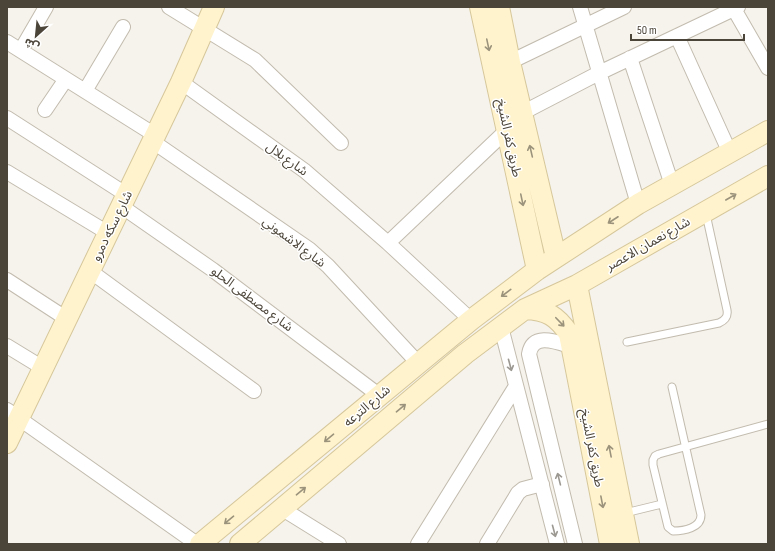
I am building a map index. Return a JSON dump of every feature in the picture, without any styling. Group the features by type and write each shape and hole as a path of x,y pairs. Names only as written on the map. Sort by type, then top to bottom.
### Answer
{"main road":[{"name":"شارع سكه دمرو","path":"7,443 13,414 43,368 67,320 181,82 214,7"},
{"name":"طريق كفر الشيخ","path":"480,7 536,270"},
{"name":"طريق كفر الشيخ","path":"499,7 510,62 556,257"},
{"path":"536,270 638,204 768,131"},
{"name":"شارع نعمان الاعصر","path":"525,309 577,285 768,176"},
{"name":"شارع الترعه","path":"198,544 471,320 536,270"},
{"name":"طريق كفر الشيخ","path":"577,285 629,544"},
{"name":"طريق كفر الشيخ","path":"525,309 539,310 551,314 562,323 570,334 610,544"},
{"name":"شارع الترعه","path":"240,544 465,354 525,309"},
{"path":"347,423 363,440"}],"street":[{"path":"21,50 46,7"},
{"path":"169,7 255,60 341,143"},
{"path":"580,7 638,204"},
{"path":"510,62 624,7"},
{"path":"522,113 599,73 736,8 768,68"},
{"path":"85,91 123,27"},
{"path":"677,36 730,153"},
{"name":"شارع الاشموني","path":"7,42 85,91 154,138 309,249 328,266 418,363"},
{"path":"630,58 672,185"},
{"path":"45,110 66,79"},
{"name":"شارع بلال","path":"181,82 305,171 388,243 471,320"},
{"name":"شارع مصطفى الحلو","path":"7,118 124,200 213,270 380,396"},
{"path":"388,243 507,130"},
{"path":"7,172 108,233"},
{"path":"90,271 254,391"},
{"path":"7,280 67,320"},
{"path":"501,327 557,544"},
{"path":"573,347 547,340 539,341 532,345 529,354 575,544"},
{"path":"7,346 43,368"},
{"path":"418,544 516,386"},
{"path":"13,414 198,544"},
{"path":"487,544 518,493 523,489 542,484"},
{"path":"281,508 339,544"}],"lane":[{"path":"627,342 724,322 727,310 706,211"},
{"path":"672,387 685,447 701,515 701,520 695,527 673,531 668,527 662,504 653,460 655,456 659,454 685,447 768,424"},
{"path":"622,513 662,504"}]}
